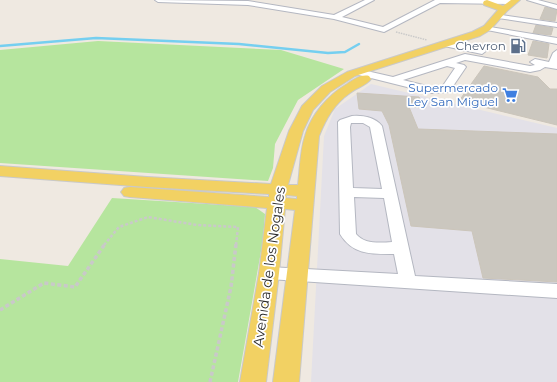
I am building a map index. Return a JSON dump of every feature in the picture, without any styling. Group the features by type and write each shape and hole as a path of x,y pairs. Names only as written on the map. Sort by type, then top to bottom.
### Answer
{"main road":[{"path":"489,2 512,10"},
{"name":"Avenida de los Nogales","path":"286,382 296,275 312,136 321,115 329,103 356,83 373,75 460,50 512,10"},
{"name":"Avenida de los Nogales","path":"253,382 269,273 277,196 296,131 307,109 326,88 358,72 460,50"},
{"path":"0,171 144,187"},
{"path":"0,182 144,187 306,198"}],"street":[{"path":"158,0 250,2 335,18 384,30 439,1 489,2"},
{"path":"335,18 371,0"},
{"path":"512,10 557,7"},
{"path":"512,10 557,26"},
{"path":"512,10 557,41"},
{"path":"394,80 458,59 460,50"},
{"path":"460,50 527,68 537,68 551,65"},
{"path":"460,50 551,65"},
{"path":"358,72 436,91 445,90 461,67 460,50"},
{"path":"551,65 557,53"},
{"path":"447,63 461,67"},
{"path":"419,87 430,69"},
{"path":"401,248 357,245 351,241 348,234 344,122 352,119 368,121 376,126 408,282"},
{"path":"346,192 390,194"},
{"path":"269,273 557,291"}],"path":[{"path":"384,30 460,50"},
{"path":"0,310 44,283 75,287 102,248 119,227 148,217 198,225 238,227 232,287 210,382"}],"shaded area":[{"path":"371,84 557,128 557,382 311,382 324,136 335,109"}],"green space":[{"path":"98,41 281,50 344,69 298,100 275,144 273,168 268,181 0,163 0,50"},
{"path":"112,198 255,207 265,214 263,240 238,382 0,382 0,259 68,266"}],"building":[{"path":"545,7 557,10 555,21 540,19"},
{"path":"536,25 553,28 551,35 533,33"},
{"path":"533,41 549,44 547,58 528,55"},
{"name":"Supermercado Ley San Miguel","path":"484,66 538,77 550,89 557,89 557,125 459,101"},
{"path":"357,93 419,97 426,108 409,107 418,129 557,134 557,282 483,278 472,231 411,226 389,125 382,111 359,109"}],"waterway":[{"path":"0,46 96,38 239,44 328,53 345,52 359,44"}],"place":[{"name":"Chevron","path":"518,46"},
{"name":"Supermercado Ley San Miguel","path":"510,95"}]}
